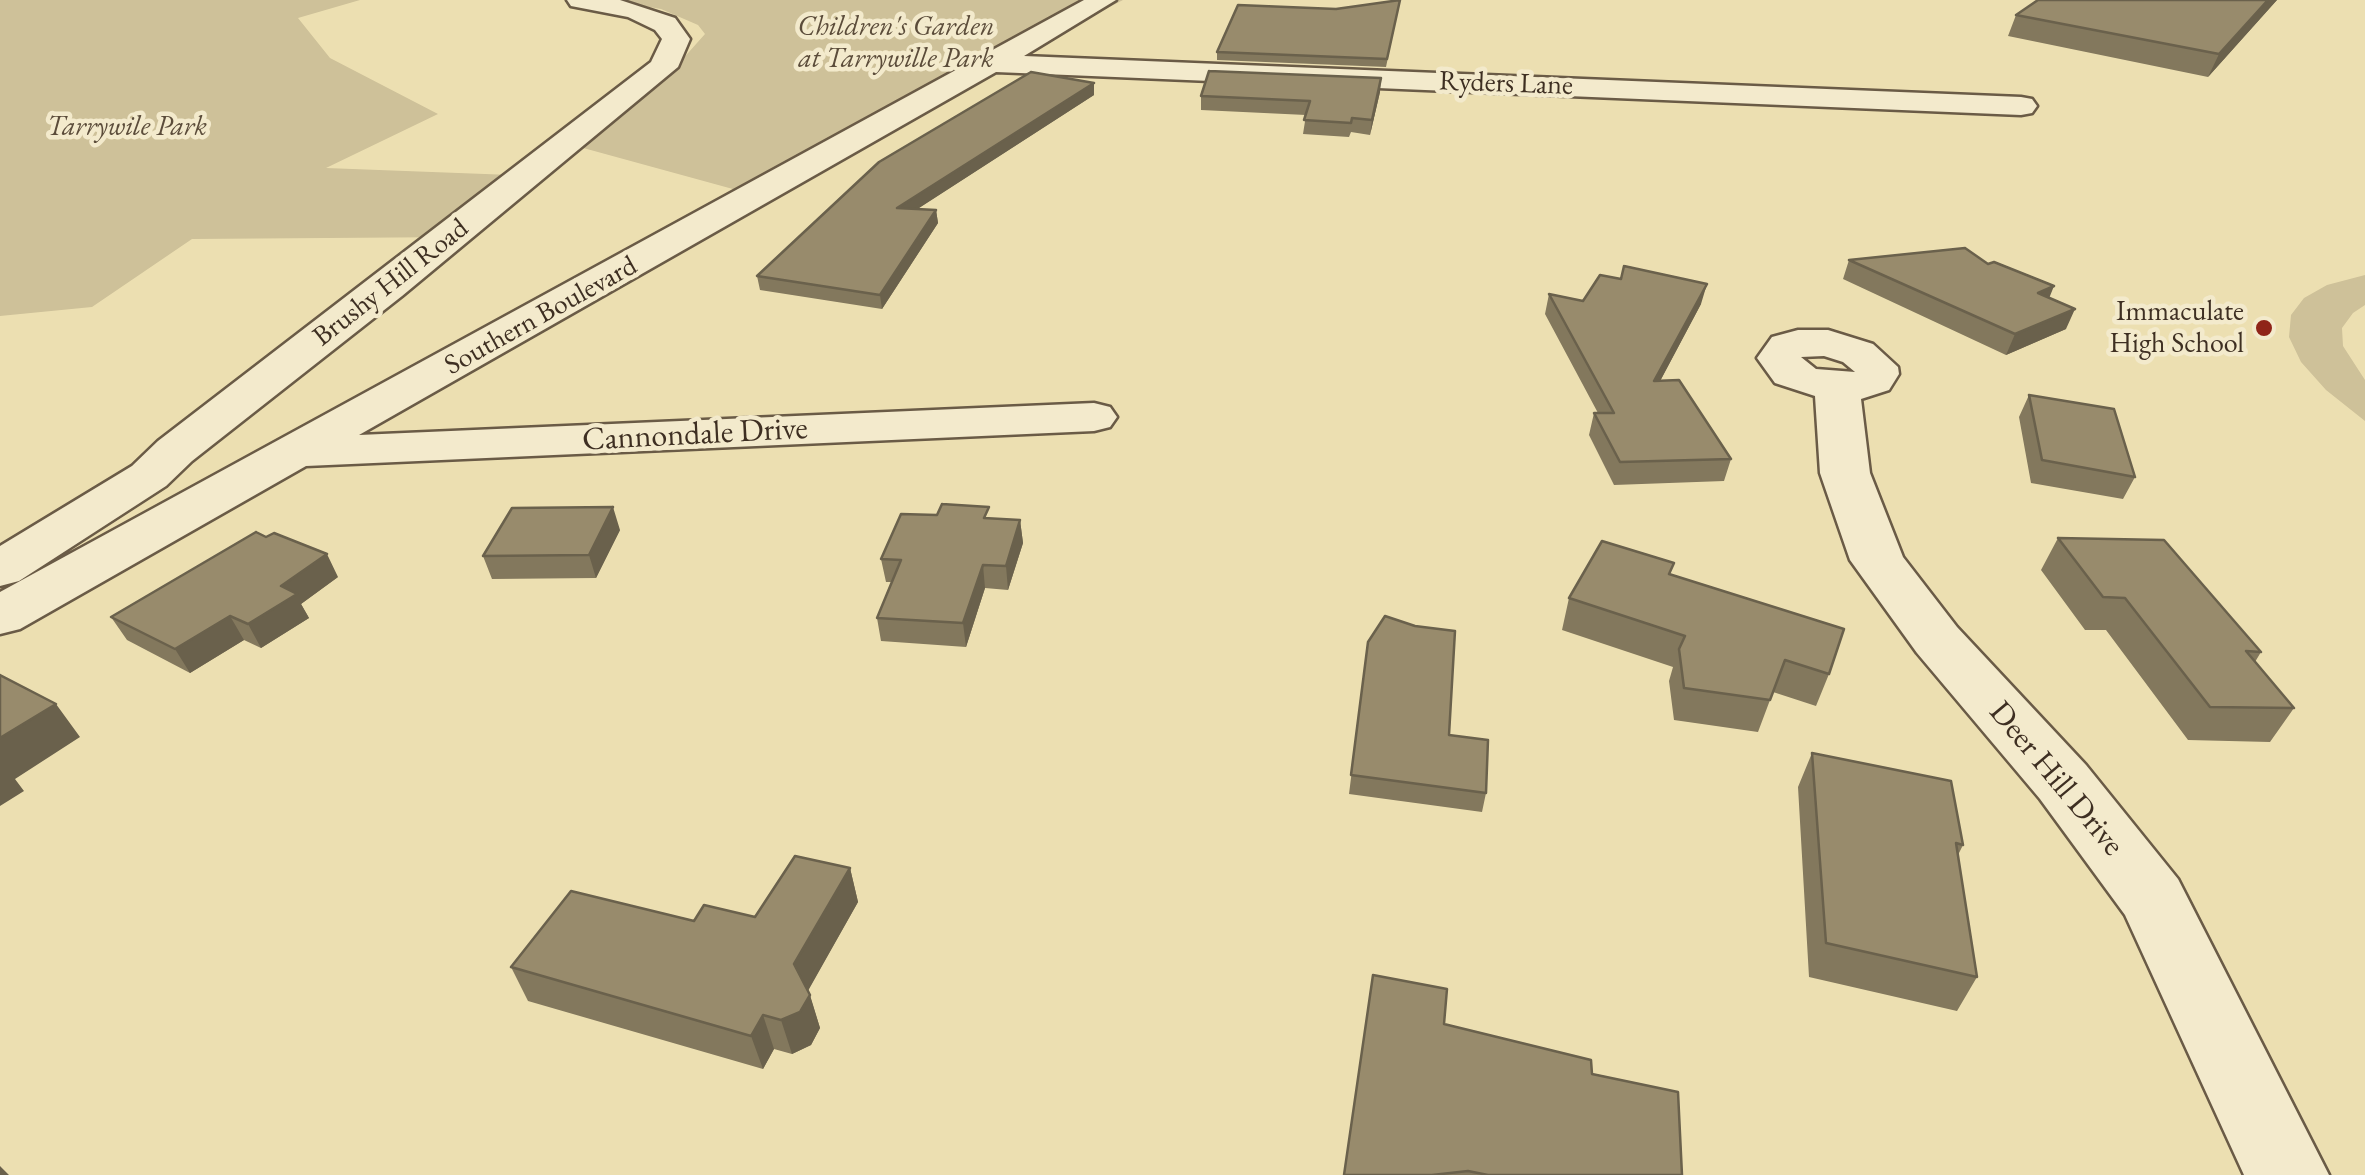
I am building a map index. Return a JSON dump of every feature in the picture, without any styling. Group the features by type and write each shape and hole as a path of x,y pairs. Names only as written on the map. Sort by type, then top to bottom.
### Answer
{"street":[{"name":"Brushy Hill Road","path":"0,569 149,476 175,451 663,67 676,39 665,24 636,12 580,0"},
{"name":"Southern Boulevard","path":"0,616 1099,4"},
{"name":"Ryders Lane","path":"992,63 2020,106"},
{"name":"Deer Hill Drive","path":"1837,388 1845,473 1878,560 1937,640 2063,782 2152,899 2286,1175"},
{"name":"Cannondale Drive","path":"296,452 1094,417"}],"green space":[{"name":"Tarrywile Park","path":"0,0 360,0 298,18 330,58 438,114 326,168 538,176 462,237 192,239 92,307 0,316"},
{"name":"Children's Garden at Tarrywille Park","path":"608,0 1123,0 988,70 762,197 576,146 680,62 705,34 698,25 661,9"},
{"path":"2365,275 2365,305 2342,328 2343,346 2365,380 2365,421 2326,390 2301,362 2289,337 2291,315 2304,298 2327,285"}],"building":[{"path":"1400,0 1387,59 1217,52 1238,5 1336,9"},
{"path":"2038,0 2268,0 2219,54 2016,15"},
{"path":"1209,71 1381,78 1372,120 1352,118 1351,123 1304,120 1310,101 1201,96"},
{"path":"1031,72 1094,83 897,208 936,210 880,295 757,276 879,162"},
{"path":"1965,248 1988,264 1994,262 2054,286 2038,293 2075,309 2015,334 1849,260"},
{"path":"1624,266 1707,284 1654,381 1679,380 1731,459 1620,462 1594,413 1614,413 1549,294 1583,301 1600,275 1621,279"},
{"path":"2029,395 2114,409 2135,477 2042,460"},
{"path":"942,504 989,507 984,518 1020,520 1006,566 983,565 963,623 877,618 901,560 881,559 901,514 937,515"},
{"path":"613,507 589,555 483,556 512,508"},
{"path":"256,532 266,537 274,533 327,554 281,586 297,594 248,624 230,616 175,649 111,617"},
{"path":"2058,538 2164,540 2261,652 2246,651 2294,708 2210,707 2125,598 2103,597"},
{"path":"1602,541 1674,563 1669,574 1844,629 1829,674 1785,660 1770,700 1684,688 1679,649 1685,636 1569,598"},
{"path":"1385,616 1415,626 1455,631 1449,735 1488,740 1486,793 1351,775 1368,642"},
{"path":"0,675 56,704 0,738"},
{"path":"1812,753 1951,781 1963,845 1956,843 1977,977 1826,943"},
{"path":"795,856 850,868 794,964 810,995 800,1012 781,1020 763,1015 751,1036 511,967 571,891 694,921 704,905 755,917"},
{"path":"1373,975 1447,989 1444,1024 1591,1060 1592,1074 1678,1092 1682,1175 1488,1175 1468,1171 1344,1175"}],"place":[{"name":"Immaculate High School","path":"2264,328"}]}
